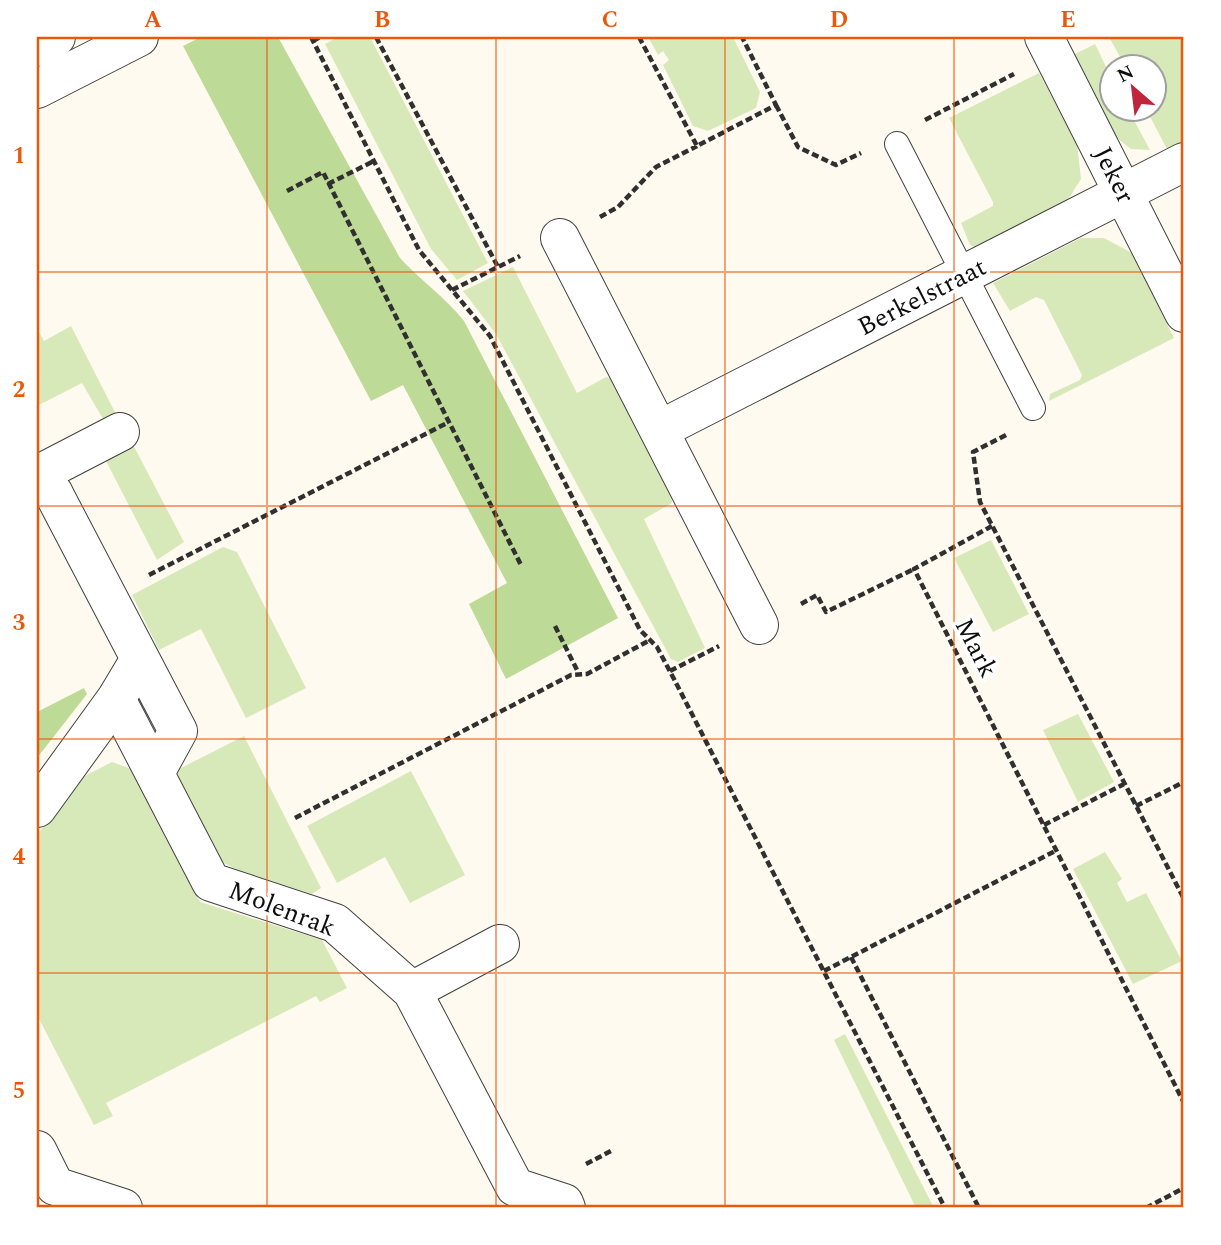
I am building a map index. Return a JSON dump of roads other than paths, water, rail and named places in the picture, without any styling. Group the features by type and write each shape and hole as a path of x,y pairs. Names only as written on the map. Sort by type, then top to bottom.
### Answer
{"street":[{"path":"37,47 56,37"},
{"path":"37,89 139,37"},
{"name":"Jeker","path":"1044,37 1184,313"},
{"name":"Berkelstraat","path":"659,430 1184,162"},
{"path":"561,238 659,430 745,632"},
{"path":"37,475 120,432"},
{"path":"37,482 53,492 57,499 178,732 155,774"},
{"path":"37,808 116,699 140,659"},
{"name":"Molenrak","path":"116,699 211,882 335,923 412,990 515,1188 564,1203 566,1208"},
{"path":"412,990 500,944"},
{"path":"37,1150 55,1186 123,1208"}],"lane":[{"path":"897,145 1033,408"}]}
